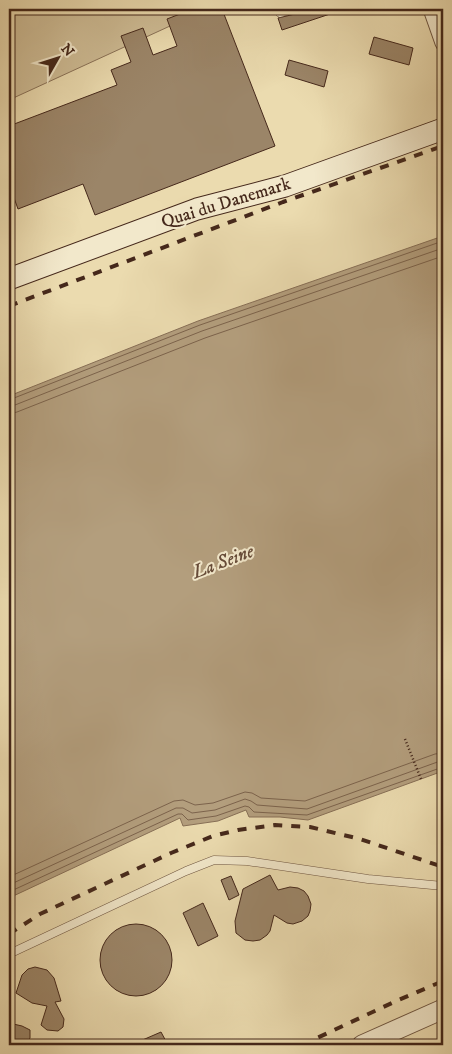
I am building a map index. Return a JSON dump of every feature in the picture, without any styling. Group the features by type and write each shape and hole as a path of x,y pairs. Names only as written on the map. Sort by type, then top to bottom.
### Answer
{"main road":[{"name":"Quai du Danemark","path":"9,279 197,209 285,186 443,129"}],"street":[{"path":"431,9 443,43"},
{"path":"362,1045 443,1009"}],"lane":[{"path":"280,13 293,9"},
{"path":"9,954 186,871 214,860 247,861 368,879 443,886"}],"path":[{"path":"405,739 421,779"}],"shaded area":[{"path":"9,9 207,9 9,100"}],"water":[{"name":"La Seine","path":"443,236 443,771 308,820 280,817 249,817 246,810 218,821 183,826 180,818 9,898 9,396 198,321"}],"building":[{"path":"193,9 222,9 275,146 95,215 83,184 18,209 9,184 9,126 117,85 111,70 131,62 121,36 143,28 153,55 177,46 167,19"},
{"path":"307,9 338,9 339,11 282,30 278,18"},
{"path":"374,37 413,48 409,65 369,54"},
{"path":"289,60 328,71 324,87 285,75"},
{"path":"270,875 278,890 290,887 304,891 311,904 310,911 308,916 302,921 293,924 287,923 274,915 270,931 267,935 260,940 245,940 236,933 235,921 243,889"},
{"path":"231,876 239,895 229,900 221,880"},
{"path":"203,903 218,936 198,946 183,913"},
{"path":"136,924 156,930 166,940 172,960 166,980 156,990 136,996 116,990 106,980 100,960 106,940 116,930"},
{"path":"35,967 47,970 54,978 61,1001 55,1002 64,1019 63,1027 58,1031 47,1030 41,1025 47,1006 32,1003 16,993 22,975 28,969"},
{"path":"9,1023 30,1030 30,1038 26,1045 9,1045"},
{"path":"161,1032 168,1045 131,1045"}],"railway":[{"path":"9,306 283,202 443,146"},
{"path":"9,934 40,914 171,853 213,836 238,830 275,825 310,827 360,839 443,867"},
{"path":"302,1045 443,981"}]}
